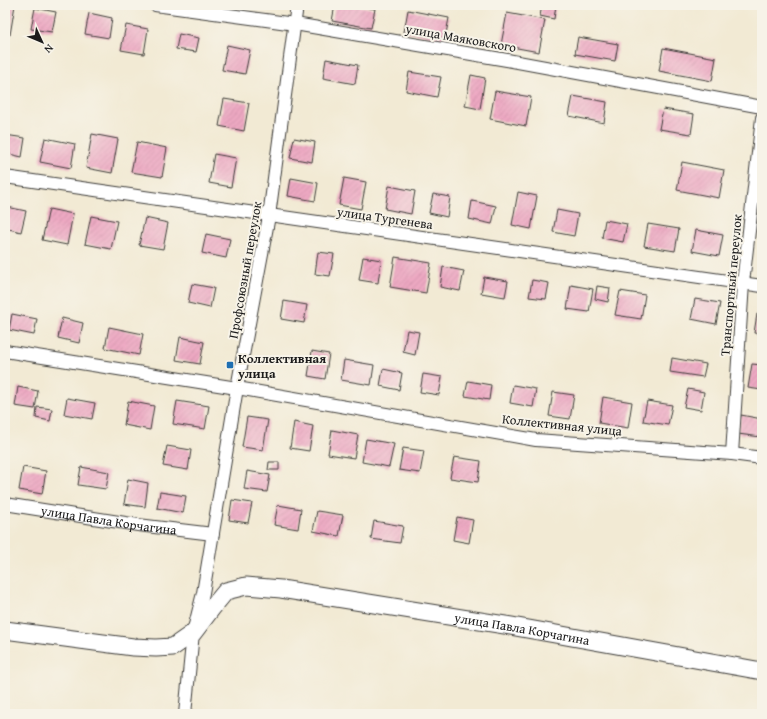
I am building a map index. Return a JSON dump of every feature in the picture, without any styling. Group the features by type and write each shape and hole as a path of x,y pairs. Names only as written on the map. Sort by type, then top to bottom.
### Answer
{"street":[{"name":"улица Маяковского","path":"154,5 295,24 507,60 762,107"},
{"name":"Профсоюзный переулок","path":"185,714 193,633 203,593 237,388 270,216 297,5"},
{"name":"Транспортный переулок","path":"732,454 743,284 762,118"},
{"name":"улица Тургенева","path":"5,177 762,286"},
{"name":"Коллективная улица","path":"5,351 237,388 536,440 732,454 762,458"},
{"name":"улица Павла Корчагина","path":"5,504 138,525 213,534"},
{"name":"улица Павла Корчагина","path":"5,630 133,647 173,647 193,633 226,591 246,586 281,589 511,626 762,671"}],"building":[{"path":"5,5 15,5 10,35 5,34"},
{"path":"335,5 354,5 375,9 371,28 332,21"},
{"path":"542,5 556,5 554,19 540,16"},
{"path":"35,8 56,12 52,32 31,29"},
{"path":"408,10 449,18 445,39 404,32"},
{"path":"89,13 112,18 109,38 85,34"},
{"path":"507,13 545,20 539,52 501,45"},
{"path":"126,25 148,29 144,54 121,50"},
{"path":"179,34 199,38 196,52 176,49"},
{"path":"578,37 618,44 615,61 575,54"},
{"path":"227,45 250,50 245,74 222,70"},
{"path":"663,48 716,58 712,81 659,71"},
{"path":"326,59 358,65 355,84 323,78"},
{"path":"409,72 441,77 437,97 406,91"},
{"path":"471,75 485,78 480,109 465,106"},
{"path":"495,91 531,97 526,126 490,119"},
{"path":"573,96 607,102 604,123 569,116"},
{"path":"224,99 249,103 244,131 219,126"},
{"path":"663,109 694,114 691,134 659,129"},
{"path":"92,134 118,139 112,173 86,168"},
{"path":"5,135 25,138 22,157 5,153"},
{"path":"45,138 75,144 71,168 40,162"},
{"path":"294,138 315,142 312,162 290,158"},
{"path":"137,142 167,148 162,177 131,172"},
{"path":"214,154 236,158 231,187 209,183"},
{"path":"682,162 724,170 719,198 677,190"},
{"path":"291,178 318,183 315,201 288,196"},
{"path":"344,178 366,182 361,209 339,205"},
{"path":"389,186 415,191 411,214 385,209"},
{"path":"518,192 537,196 531,229 512,225"},
{"path":"433,194 450,197 447,217 429,213"},
{"path":"472,201 496,206 492,224 469,219"},
{"path":"7,207 26,211 21,232 5,228 5,214"},
{"path":"49,209 73,214 67,245 42,240"},
{"path":"557,210 578,214 574,236 553,232"},
{"path":"91,216 117,221 111,249 85,244"},
{"path":"145,218 168,223 163,249 139,245"},
{"path":"605,220 627,224 623,242 602,238"},
{"path":"648,224 679,229 675,251 644,246"},
{"path":"696,230 723,235 719,256 692,251"},
{"path":"206,234 230,239 226,258 202,253"},
{"path":"318,252 334,254 330,276 315,274"},
{"path":"363,257 381,260 378,283 359,280"},
{"path":"395,257 431,263 426,293 390,287"},
{"path":"443,267 464,271 460,291 440,287"},
{"path":"484,277 508,281 505,297 481,293"},
{"path":"532,280 549,283 546,299 529,297"},
{"path":"192,284 214,288 210,308 188,303"},
{"path":"571,285 593,289 589,312 567,309"},
{"path":"597,286 610,288 608,302 595,299"},
{"path":"620,291 645,295 641,319 615,315"},
{"path":"695,299 720,303 716,324 691,319"},
{"path":"284,301 307,305 304,323 281,319"},
{"path":"12,314 37,319 34,335 9,330"},
{"path":"757,314 762,315 762,334 754,333"},
{"path":"62,318 83,323 79,343 58,338"},
{"path":"109,327 143,334 139,355 105,348"},
{"path":"407,330 419,332 415,355 403,352"},
{"path":"180,337 204,342 200,364 176,360"},
{"path":"312,351 329,354 325,379 308,376"},
{"path":"672,358 706,364 703,377 670,372"},
{"path":"344,360 374,365 371,385 341,380"},
{"path":"752,364 762,365 762,390 748,388"},
{"path":"383,369 402,373 399,390 380,386"},
{"path":"423,374 442,377 439,395 420,392"},
{"path":"468,381 491,385 489,400 465,396"},
{"path":"513,385 536,389 533,407 510,403"},
{"path":"18,387 38,391 35,409 15,406"},
{"path":"688,389 704,392 701,410 684,407"},
{"path":"553,392 574,395 570,419 549,416"},
{"path":"603,397 632,402 628,428 599,423"},
{"path":"67,398 95,403 92,419 64,414"},
{"path":"128,401 154,406 150,430 124,425"},
{"path":"177,401 209,406 205,429 173,424"},
{"path":"647,401 672,405 668,425 643,421"},
{"path":"37,407 52,409 50,421 36,418"},
{"path":"741,415 762,419 761,437 738,434"},
{"path":"247,417 268,420 263,450 242,447"},
{"path":"294,422 313,426 309,451 290,448"},
{"path":"332,430 358,435 354,458 328,454"},
{"path":"366,439 394,444 389,467 362,462"},
{"path":"167,446 191,450 188,470 163,466"},
{"path":"403,448 424,451 420,473 399,470"},
{"path":"454,457 481,461 478,482 450,478"},
{"path":"269,462 279,462 279,470 268,470"},
{"path":"23,467 46,471 42,494 19,490"},
{"path":"81,467 109,472 106,489 78,485"},
{"path":"247,471 270,475 267,492 244,489"},
{"path":"128,479 148,483 145,507 124,504"},
{"path":"160,492 186,496 183,513 157,508"},
{"path":"232,500 252,503 248,523 229,520"},
{"path":"278,505 301,509 298,529 274,525"},
{"path":"317,511 343,515 339,536 313,531"},
{"path":"457,517 473,520 469,543 453,540"},
{"path":"374,521 403,526 400,543 371,539"}],"place":[{"name":"Коллективная улица","path":"230,365"}]}
